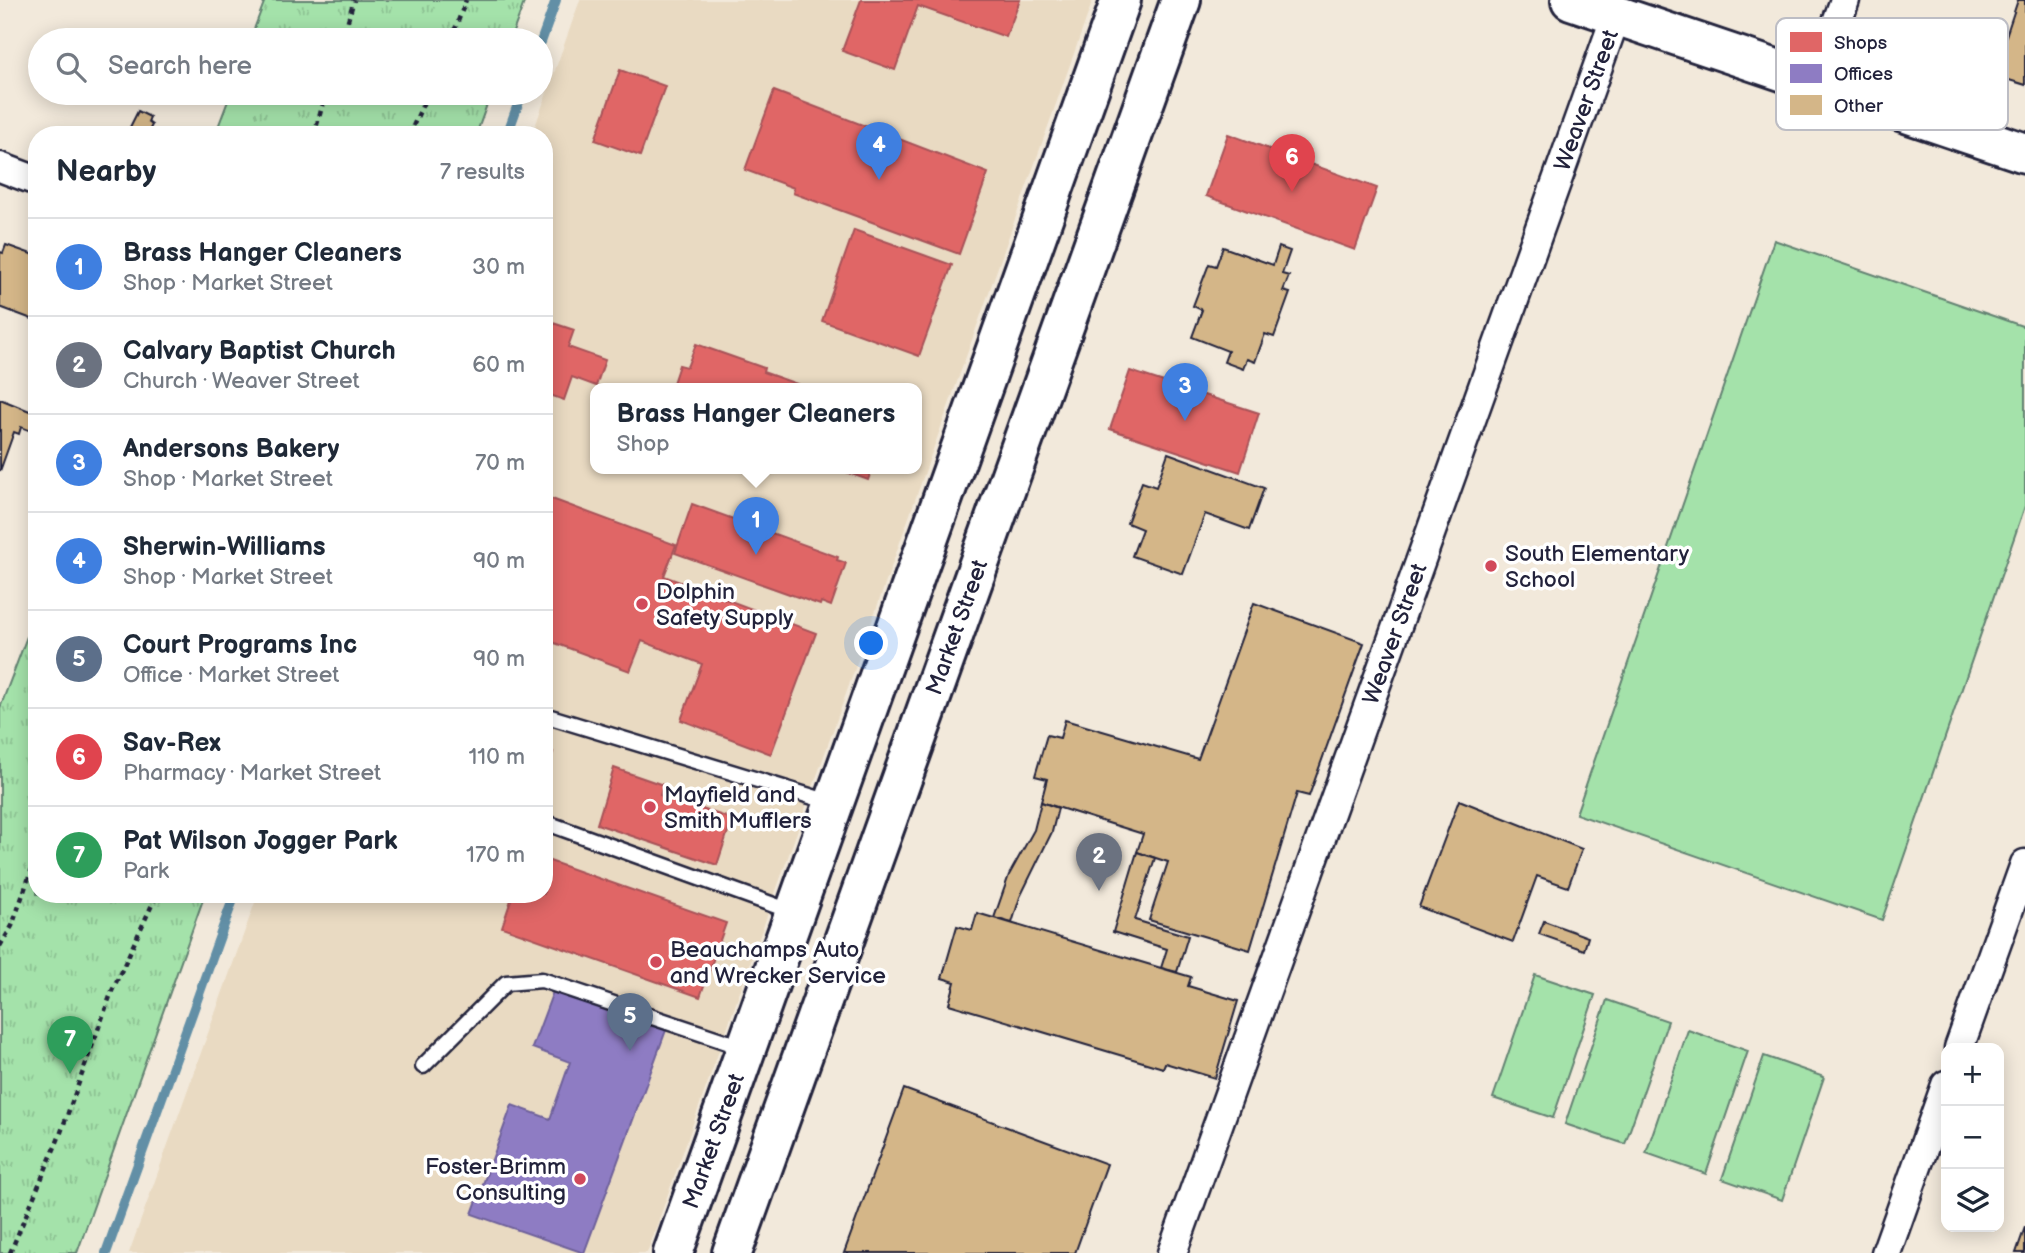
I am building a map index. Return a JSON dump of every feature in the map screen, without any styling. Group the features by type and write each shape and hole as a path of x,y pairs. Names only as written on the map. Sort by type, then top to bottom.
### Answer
{"main road":[{"name":"Market Street","path":"673,1253 1121,0"},
{"name":"Market Street","path":"732,1253 1181,0"},
{"path":"1571,0 1776,69"},
{"path":"1957,130 2025,153"}],"street":[{"path":"1838,18 1845,0"},
{"name":"Weaver Street","path":"1172,1253 1616,16"},
{"path":"0,167 28,178"},
{"path":"1961,1043 2025,864"},
{"path":"1886,1253 1941,1099"}],"lane":[{"path":"553,718 834,803"},
{"path":"553,825 795,913"},
{"path":"423,1066 506,983 542,979 746,1049"}],"path":[{"path":"346,28 354,0"},
{"path":"456,28 466,0"},
{"path":"317,126 323,105"},
{"path":"413,126 423,105"},
{"path":"0,946 16,915 28,880"},
{"path":"10,1253 60,1135 113,991 152,903"}],"shaded area":[{"path":"580,0 1093,0 647,1253 129,1253 255,903 553,903 553,126 535,126 543,105 553,105 553,76"}],"green space":[{"path":"265,0 525,0 514,28 254,28"},
{"path":"226,105 487,105 479,126 218,126"},
{"path":"1774,240 2025,327 2025,506 1882,920 1576,814"},
{"path":"28,634 28,903 202,903 77,1253 0,1253 0,708"},
{"path":"1535,975 1595,995 1553,1118 1493,1098"},
{"path":"1607,1000 1668,1021 1625,1144 1565,1124"},
{"path":"1688,1030 1748,1051 1706,1174 1646,1153"},
{"path":"1764,1056 1824,1077 1782,1200 1722,1179"}],"building: Shops":[{"path":"861,0 1020,0 1006,37 918,6 895,70 842,51"},
{"path":"620,70 665,86 640,156 595,140"},
{"path":"774,91 988,173 959,254 793,193 794,188 745,170"},
{"path":"1228,134 1377,188 1355,250 1206,196"},
{"path":"854,230 952,265 919,356 822,321"},
{"path":"553,323 574,330 568,347 605,360 597,383 590,384 572,377 564,400 553,396"},
{"path":"696,344 764,368 763,372 794,383 673,383 679,365 687,367"},
{"path":"1130,371 1259,413 1240,472 1110,429"},
{"path":"852,474 870,474 868,480"},
{"name":"Dolphin Safety Supply","path":"553,499 676,545 664,576 816,633 771,754 681,720 702,664 642,641 630,671 553,642"},
{"path":"692,504 838,557 837,560 846,563 831,606 821,602 820,605 675,553"},
{"name":"Mayfield and Smith Mufflers","path":"614,768 663,785 660,795 732,819 717,865 597,824"},
{"name":"Beauchamps Auto and Wrecker Service","path":"553,862 726,923 700,997 502,927 510,903 553,903"}],"building: Offices":[{"path":"554,989 666,1030 584,1253 472,1214 512,1105 550,1119 570,1062 532,1048"}],"building: Other":[{"path":"2018,0 2025,0 2025,85 2008,80 2008,30"},
{"path":"138,111 150,117 148,122 152,125 152,126 130,126"},
{"path":"6,245 28,253 28,318 0,307 0,252 3,253"},
{"path":"1223,247 1273,265 1279,247 1290,251 1282,274 1289,276 1283,291 1290,293 1274,337 1265,334 1255,362 1247,359 1243,369 1224,362 1228,351 1192,337 1202,310 1193,306 1209,264 1216,266"},
{"path":"0,399 28,410 28,430 21,427 19,434 14,432 0,471"},
{"path":"1168,453 1264,488 1249,530 1205,514 1183,574 1132,556 1142,529 1127,523 1142,482 1156,487"},
{"path":"1254,603 1364,643 1309,796 1297,793 1250,950 1149,920 1168,862 1137,852 1143,834 1041,802 1047,779 1035,776 1047,735 1060,738 1065,720 1198,759"},
{"path":"1459,800 1582,849 1568,887 1537,876 1513,942 1419,907"},
{"path":"1041,802 1058,808 1052,832 1020,897 1012,923 994,918 1009,875 1034,830"},
{"path":"1137,852 1155,858 1135,920 1188,936 1177,972 1161,968 1167,949 1113,932"},
{"path":"977,913 1191,977 1188,986 1238,1001 1215,1078 1165,1063 1163,1068 949,1004 955,982 942,978 957,926 972,930"},
{"path":"1544,921 1588,937 1584,950 1539,934"},
{"path":"904,1089 1107,1164 1075,1253 844,1253"},
{"path":"2025,1227 2025,1253 2016,1253"}],"waterway":[{"path":"546,28 556,0"},
{"path":"510,126 518,105"},
{"path":"106,1253 232,903"}],"place":[{"name":"Sherwin-Williams","path":"879,180"},
{"name":"Sav-Rex","path":"1292,192"},
{"name":"Andersons Bakery","path":"1185,421"},
{"name":"Brass Hanger Cleaners","path":"756,555"},
{"name":"South Elementary School","path":"1491,566"},
{"name":"Dolphin Safety Supply","path":"642,604"},
{"name":"Mayfield and Smith Mufflers","path":"650,807"},
{"name":"Calvary Baptist Church","path":"1099,891"},
{"name":"Beauchamps Auto and Wrecker Service","path":"656,962"},
{"name":"Court Programs Inc","path":"630,1051"},
{"name":"Pat Wilson Jogger Park","path":"70,1074"},
{"name":"Foster-Brimm Consulting","path":"580,1179"}]}
